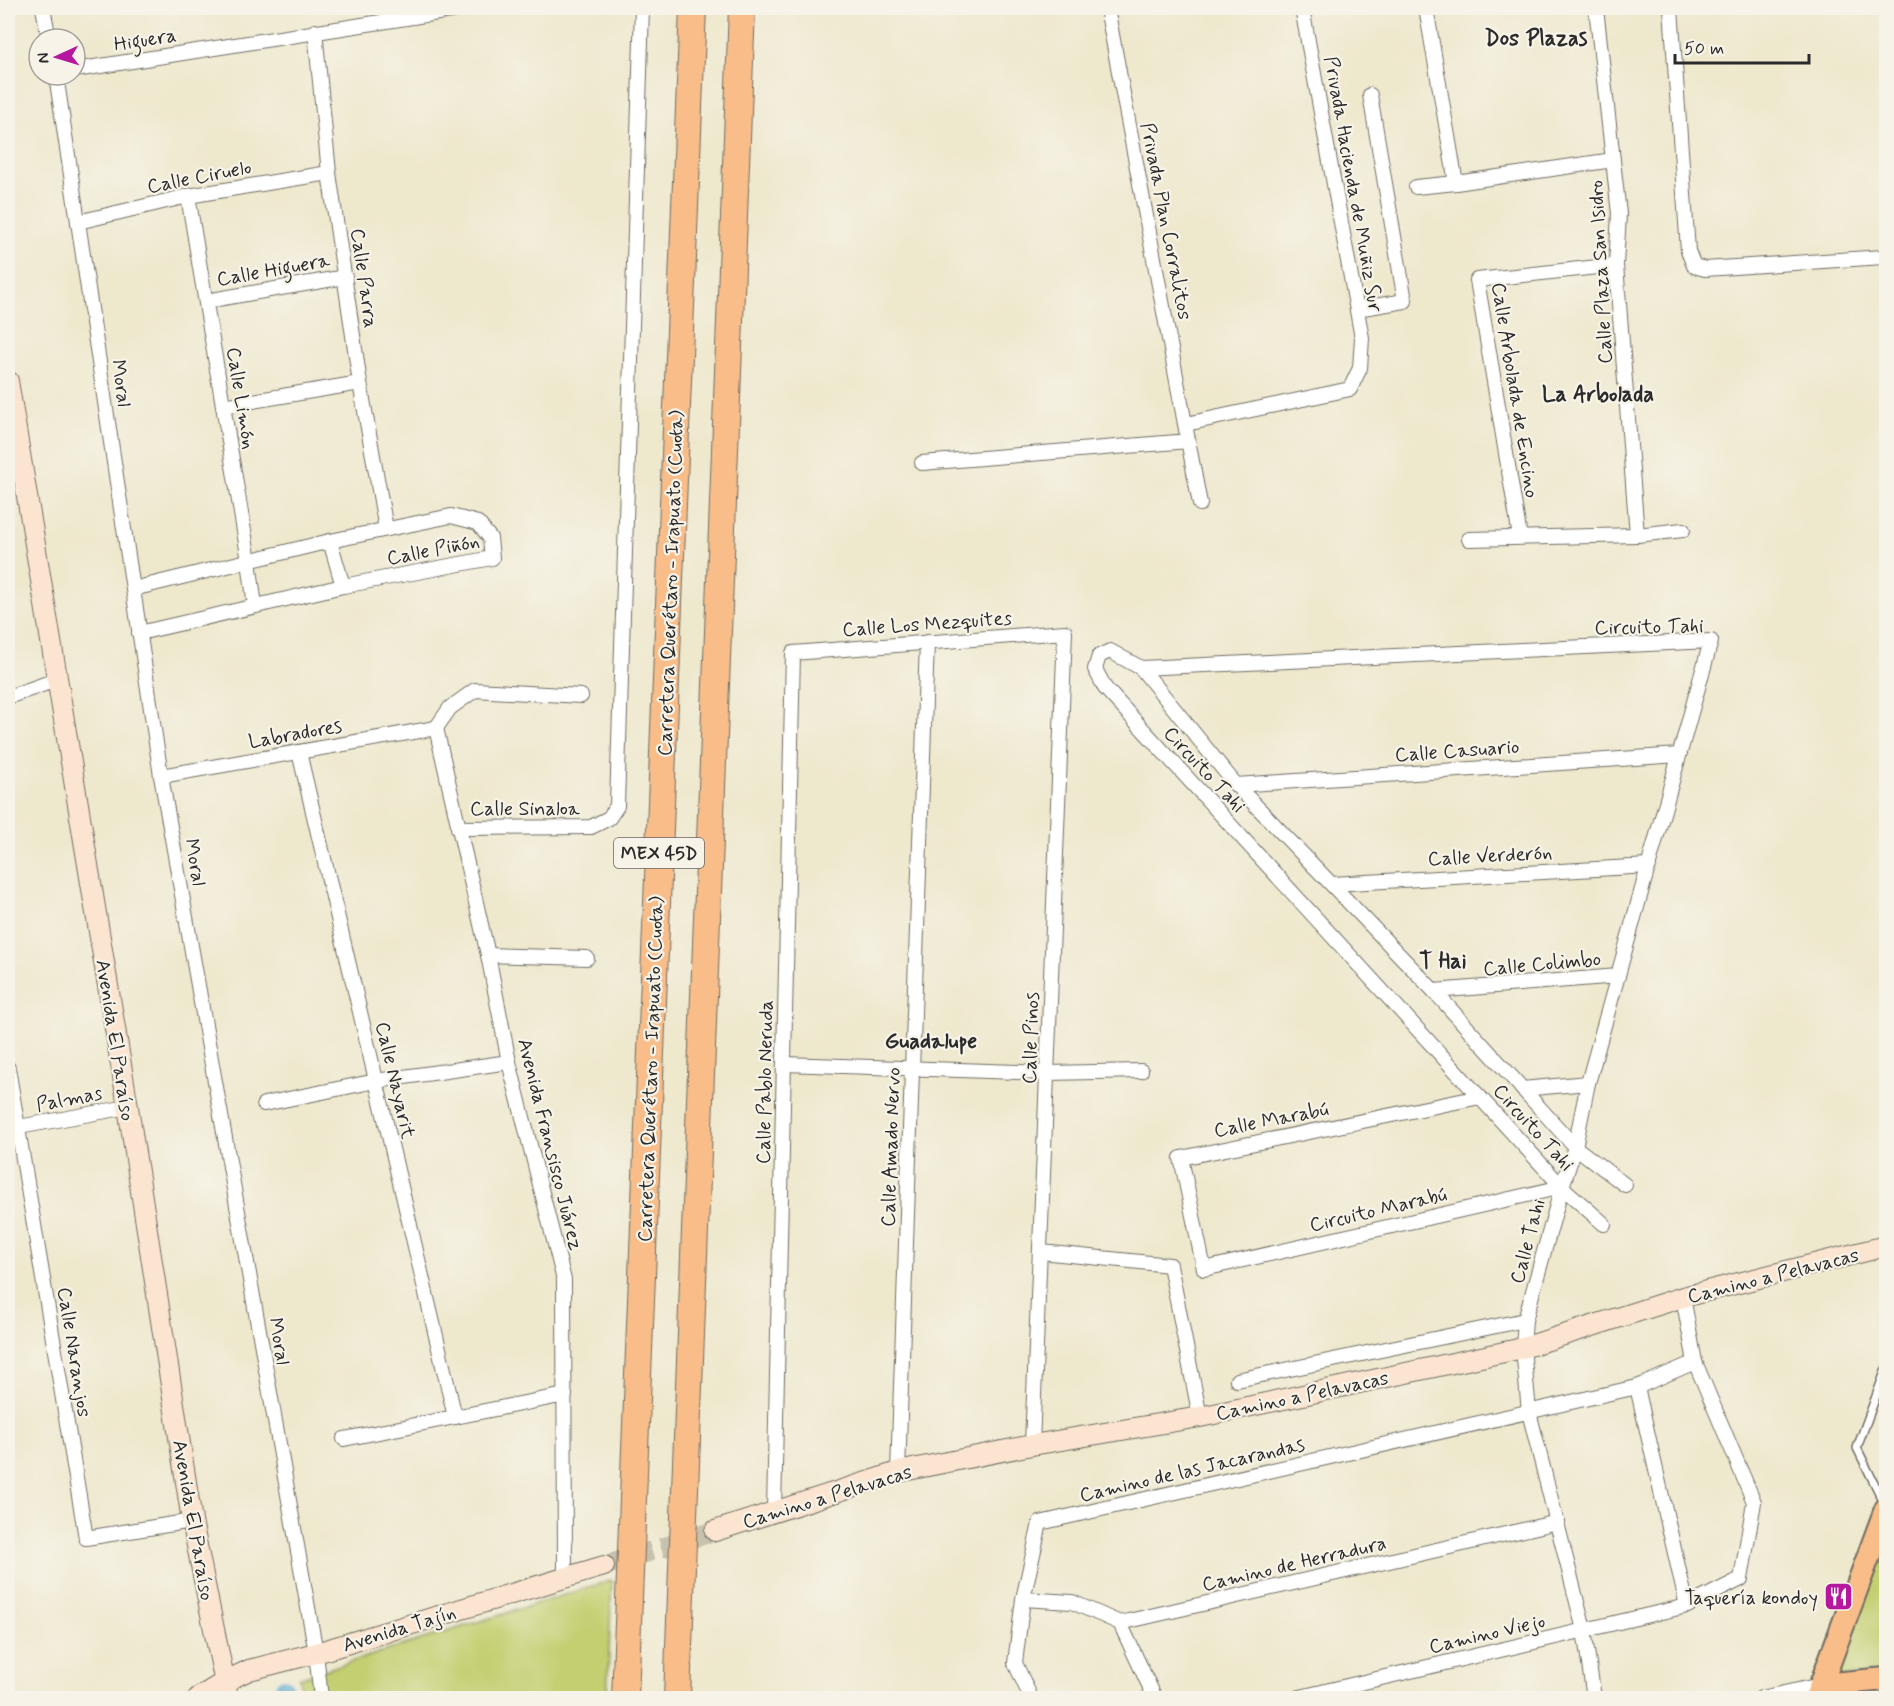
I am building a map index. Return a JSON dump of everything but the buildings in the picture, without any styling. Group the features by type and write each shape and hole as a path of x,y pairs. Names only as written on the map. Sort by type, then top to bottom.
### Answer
{"highway":[{"name":"Carretera Querétaro - Irapuato (Cuota)","path":"625,1698 693,8"},
{"name":"MEX 45D","path":"677,1698 742,8"}],"main road":[{"path":"1819,1692 1887,1508"},
{"path":"1819,1692 1887,1678"}],"street":[{"path":"43,8 47,27"},
{"name":"Higuera","path":"87,68 470,8"},
{"name":"Calle Sinaloa","path":"459,828 591,827 609,818 617,806 642,8"},
{"name":"Privada Plan Corralitos","path":"1107,8 1200,504"},
{"name":"Privada Hacienda de Muñiz Sur","path":"1185,424 1350,388 1360,368 1362,338 1302,8"},
{"path":"1426,8 1456,183"},
{"name":"Calle Plaza San Isidro","path":"1596,8 1619,214 1616,266 1637,534"},
{"path":"1671,8 1688,251 1694,266 1705,269 1883,257"},
{"name":"Calle Parra","path":"315,31 329,173 360,383 386,529"},
{"name":"Moral","path":"58,87 161,777 308,1656 321,1698"},
{"path":"1357,309 1405,301 1370,95"},
{"path":"1416,187 1613,160"},
{"name":"Calle Ciruelo","path":"78,222 188,196 329,173"},
{"name":"Calle Limón","path":"188,196 255,606"},
{"name":"Calle Arbolada de Encino","path":"1520,537 1478,280 1616,266"},
{"name":"Calle Higuera","path":"206,301 345,277"},
{"name":"Avenida El Paraíso","path":"8,381 10,413 128,1107 192,1521 227,1690"},
{"path":"223,406 360,383"},
{"path":"922,462 1189,441"},
{"name":"Calle Piñón","path":"133,589 330,541 451,516 478,523 490,538 492,558 343,586 139,633"},
{"path":"1469,539 1637,534 1683,530"},
{"path":"330,541 343,586"},
{"name":"Calle Los Mezquites","path":"793,653 1065,632"},
{"name":"Calle Pinos","path":"1032,1445 1065,632"},
{"name":"Circuito Tahi","path":"1141,668 1711,641 1588,1083 1575,1147"},
{"name":"Calle Amado Nervo","path":"898,1472 927,642"},
{"name":"Circuito Tahi","path":"1604,1224 1562,1187 1105,688 1095,669 1099,656 1110,651 1141,668 1236,785 1434,992 1575,1147 1625,1185"},
{"name":"Calle Pablo Neruda","path":"774,1511 793,653"},
{"path":"8,698 56,680"},
{"path":"436,728 450,708 475,690 581,696"},
{"name":"Labradores","path":"161,777 436,728"},
{"name":"Avenida Fransisco Juárez","path":"436,728 488,954 510,1062 564,1280 565,1577"},
{"name":"Calle Nayarit","path":"298,752 455,1417"},
{"name":"Calle Casuario","path":"1236,785 1679,755"},
{"name":"Calle Verderón","path":"1332,884 1649,866"},
{"path":"488,954 587,958"},
{"name":"Calle Colimbo","path":"1434,992 1617,976"},
{"path":"264,1104 376,1081 510,1062"},
{"path":"784,1065 1048,1073 1141,1071"},
{"name":"Calle Naranjos","path":"8,1068 12,1128 86,1538 192,1521"},
{"path":"1522,1089 1588,1083"},
{"name":"Calle Marabú","path":"1203,1269 1181,1158 1480,1097"},
{"name":"Palmas","path":"12,1128 128,1107"},
{"name":"Calle Tahi","path":"1522,1348 1525,1320 1575,1147"},
{"name":"Circuito Marabú","path":"1203,1269 1562,1187"},
{"name":"Camino a Pelavacas","path":"715,1531 898,1472 1032,1445 1200,1417 1522,1348 1683,1297 1887,1246"},
{"path":"1041,1252 1170,1264 1200,1417"},
{"path":"1683,1297 1695,1362"},
{"path":"1237,1380 1525,1320"},
{"path":"1522,1348 1529,1413 1584,1630 1594,1698"},
{"name":"Camino de las Jacarandas","path":"1031,1698 1014,1663 1023,1599 1040,1523 1637,1387 1695,1362"},
{"name":"Camino Viejo","path":"1296,1698 1687,1606 1741,1579 1754,1502 1695,1362"},
{"path":"1637,1387 1687,1606"},
{"path":"344,1439 565,1395"},
{"name":"Camino de Herradura","path":"1120,1623 1558,1522"},
{"name":"Avenida Tajín","path":"198,1698 227,1690 249,1670 308,1656 604,1566"},
{"path":"1023,1599 1072,1602 1120,1623 1155,1698"},
{"path":"1761,1698 1819,1692"}],"lane":[{"path":"1887,1369 1857,1448 1887,1508"}],"green space":[{"path":"1886,1536 1886,1672 1833,1678"},
{"path":"612,1580 607,1698 303,1698 299,1678"}],"waterway":[{"path":"284,1687 286,1698"}],"tunnel":[{"path":"604,1566 715,1531"}],"place":[{"name":"Taquería kondoy","path":"1839,1597"}],"district":[{"name":"Dos Plazas","path":"1536,37"},
{"name":"La Arbolada","path":"1598,393"},
{"name":"T Hai","path":"1443,960"},
{"name":"Guadalupe","path":"931,1040"}]}
